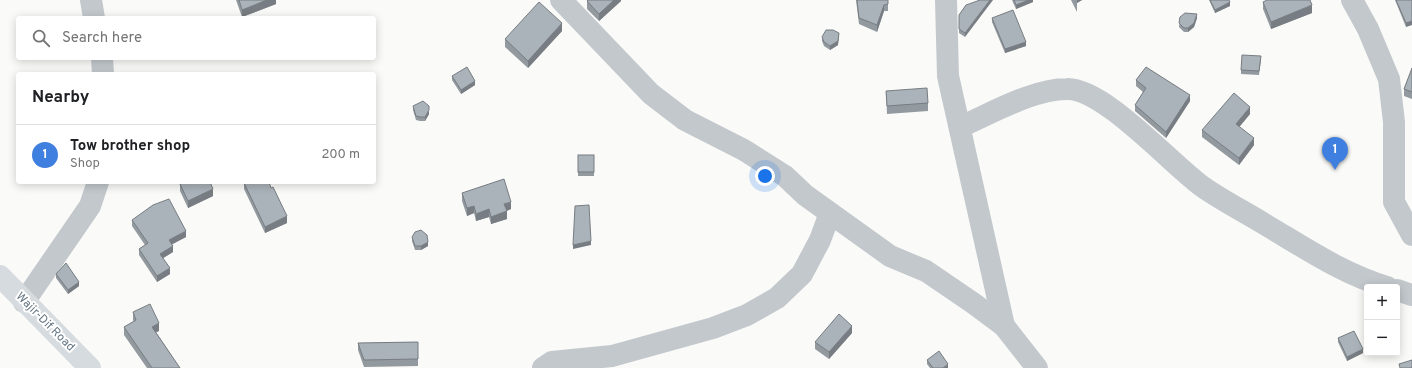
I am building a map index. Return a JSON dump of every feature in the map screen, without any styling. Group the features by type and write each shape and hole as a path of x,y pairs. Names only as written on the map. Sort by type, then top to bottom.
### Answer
{"main road":[{"name":"Wajir-Dif Road","path":"0,276 90,368"}],"street":[{"path":"91,0 94,16"},
{"path":"561,0 651,94 685,120 744,150 785,176 806,195 890,256 926,271 1004,326 1037,368"},
{"path":"946,0 948,76 1004,326"},
{"path":"1352,0 1368,29 1389,79 1394,122 1394,202 1412,235"},
{"path":"102,60 103,72"},
{"path":"960,127 1038,92 1069,89 1089,94 1110,107 1203,187 1320,257 1364,280 1377,284"},
{"path":"24,302 90,206 97,184"},
{"path":"543,368 552,362 612,356 713,328 747,315 777,298 802,274 820,240 830,213"},
{"path":"1400,291 1412,295"}],"building":[{"path":"239,0 267,0 242,10"},
{"path":"614,0 599,14 587,1"},
{"path":"857,0 888,0 888,4 884,5 877,25 859,18"},
{"path":"980,0 990,0 965,33 959,29 959,15 966,5"},
{"path":"1014,0 1029,0 1016,5"},
{"path":"1210,0 1229,0 1230,2 1215,10"},
{"path":"1267,0 1310,0 1312,5 1271,22 1263,2"},
{"path":"1396,0 1412,0 1412,21 1406,23"},
{"path":"539,2 562,23 528,61 505,39"},
{"path":"1013,10 1026,42 1005,49 992,18"},
{"path":"1185,13 1197,14 1194,23 1188,28 1184,28 1179,23 1180,17"},
{"path":"826,30 833,30 839,33 838,41 830,46 824,42 822,37"},
{"path":"1242,55 1261,56 1259,71 1241,70"},
{"path":"467,67 475,81 461,90 452,76"},
{"path":"1146,67 1190,95 1166,132 1135,105 1146,88 1136,80"},
{"path":"1412,68 1412,92 1404,89"},
{"path":"927,88 928,103 887,106 886,91"},
{"path":"1234,93 1250,107 1236,124 1254,138 1239,158 1202,130"},
{"path":"423,101 429,106 429,110 425,117 416,116 413,106"},
{"path":"578,155 594,155 594,172 578,172"},
{"path":"504,179 511,202 504,204 507,211 491,217 489,209 476,214 474,206 467,208 462,193"},
{"path":"180,184 211,184 213,189 188,201"},
{"path":"244,184 270,184 271,188 273,187 287,216 265,227"},
{"path":"169,199 186,231 169,240 173,246 160,254 170,268 157,276 139,249 148,243 132,220 153,205"},
{"path":"589,205 591,241 573,245 575,206"},
{"path":"421,230 427,235 428,242 421,246 415,246 412,237 415,232"},
{"path":"66,263 79,282 68,290 56,274"},
{"path":"150,304 159,323 152,327 180,368 152,368 124,327 136,320 133,312"},
{"path":"839,314 852,326 829,352 815,342"},
{"path":"1354,331 1363,349 1347,357 1338,338"},
{"path":"418,342 418,359 364,360 358,343"},
{"path":"939,351 948,364 943,368 933,368 927,360"},
{"path":"1412,360 1412,368 1400,368 1399,364"}],"place":[{"name":"Tow brother shop","path":"1335,170"}]}
